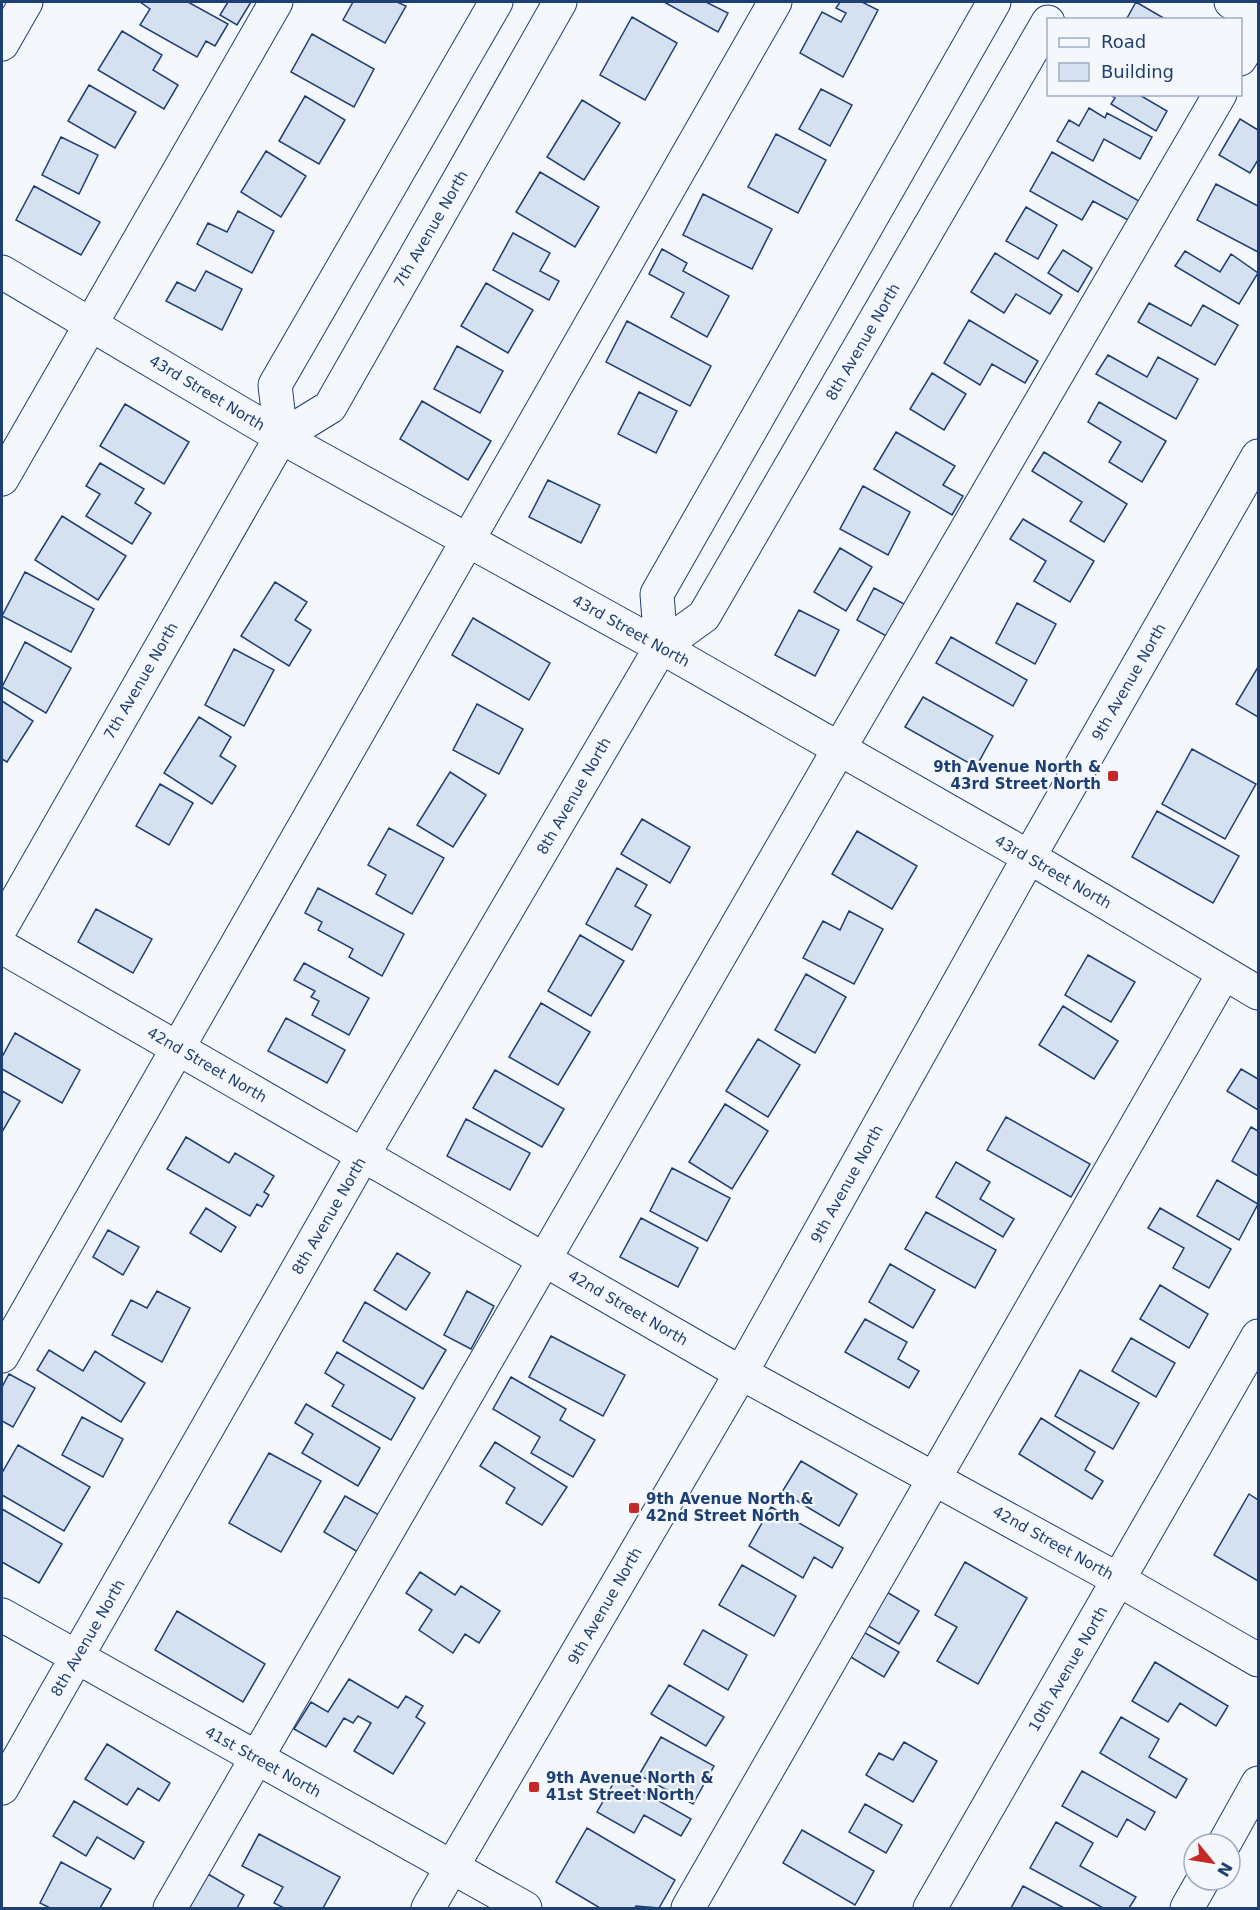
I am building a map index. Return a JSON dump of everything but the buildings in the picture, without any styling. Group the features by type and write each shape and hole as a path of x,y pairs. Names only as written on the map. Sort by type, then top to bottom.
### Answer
{"street":[{"path":"2,44 26,2"},
{"path":"2,479 276,2"},
{"path":"281,437 275,386 496,2"},
{"name":"7th Avenue North","path":"2,926 281,437 330,407 560,2"},
{"path":"2,1356 466,539 775,2"},
{"path":"661,647 657,594 994,2"},
{"name":"8th Avenue North","path":"1051,18 1060,2"},
{"path":"1231,2 1258,17"},
{"name":"8th Avenue North","path":"2,1788 363,1155 661,647 704,616 1047,24"},
{"path":"1242,57 1258,29"},
{"path":"170,1908 839,748 1219,96"},
{"name":"43rd Street North","path":"2,272 281,437 839,748 1029,857 1258,993"},
{"name":"9th Avenue North","path":"428,1908 741,1373 1029,857 1258,456"},
{"name":"42nd Street North","path":"2,947 741,1373 1119,1580 1258,1660"},
{"path":"688,1908 1224,973"},
{"name":"10th Avenue North","path":"930,1908 1258,1336"},
{"name":"41st Street North","path":"2,1615 525,1908"},
{"path":"1231,1832 1258,1784"},
{"path":"1187,1908 1196,1892"}],"place":[{"name":"9th Avenue North & 43rd Street North","path":"1113,776"},
{"name":"9th Avenue North & 42nd Street North","path":"634,1508"},
{"name":"9th Avenue North & 41st Street North","path":"534,1787"}]}
